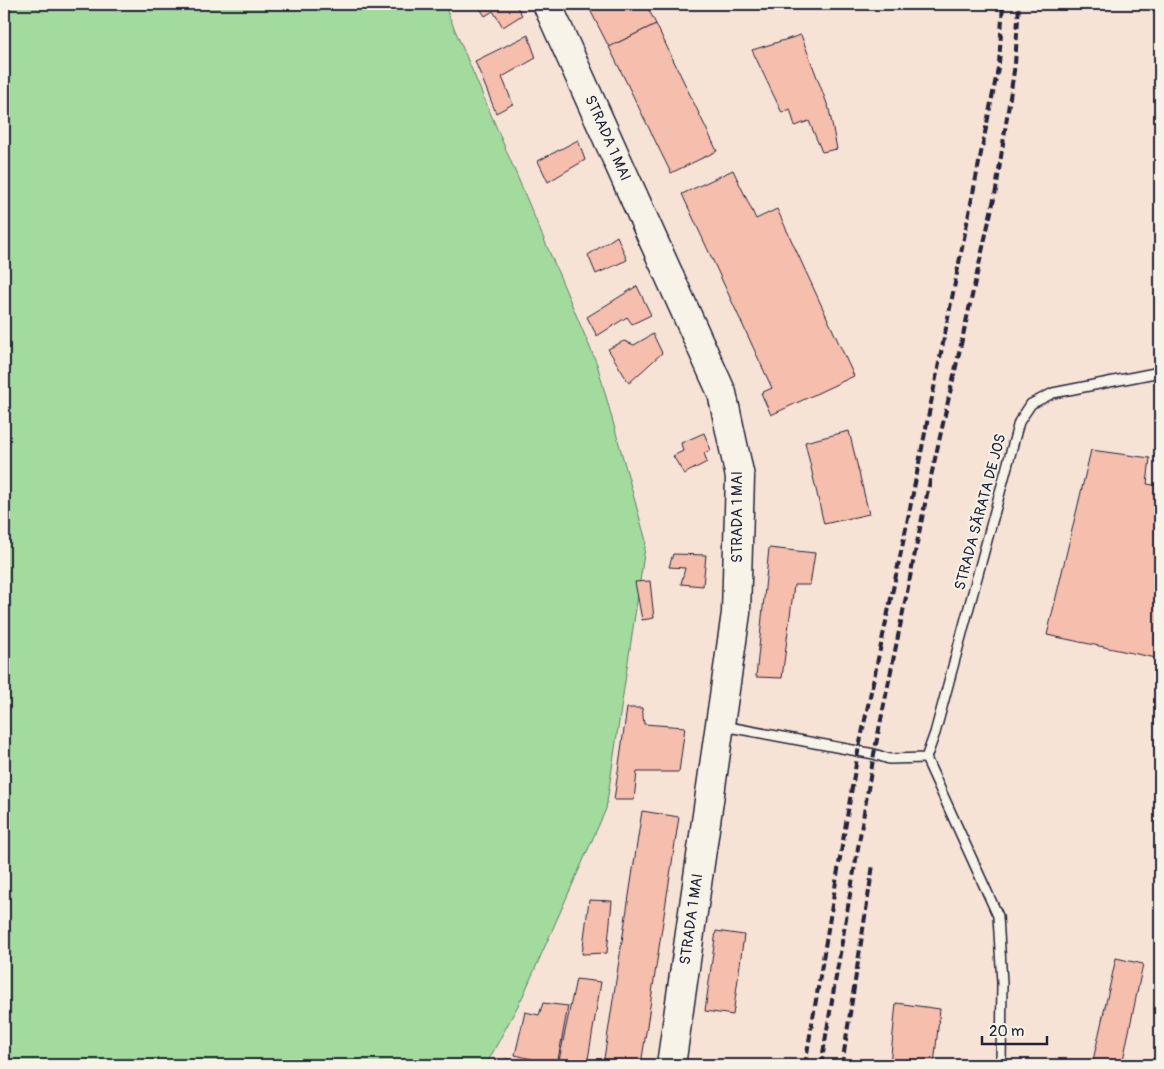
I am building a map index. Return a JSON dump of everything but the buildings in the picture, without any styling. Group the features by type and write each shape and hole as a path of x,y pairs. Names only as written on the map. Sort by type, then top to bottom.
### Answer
{"highway":[{"name":"STRADA 1 MAI","path":"547,4 722,393 740,477 736,613 670,1065"}],"lane":[{"name":"STRADA SĂRATA DE JOS","path":"926,758 935,733 1019,422 1031,404 1053,393 1160,372"},
{"path":"720,726 889,759 926,758 998,916 1002,984 1001,1065"}],"shaded area":[{"path":"444,4 1160,4 1160,1065 486,1065 522,998 646,541 597,364"}],"green space":[{"path":"4,4 444,4 597,364 646,541 606,809 522,998 486,1065 4,1065"}],"railway":[{"path":"805,1065 858,752 904,538 999,63 1003,4"},
{"path":"821,1065 874,754 927,494 996,190 1015,64 1019,4"},
{"path":"842,1065 873,865"}]}
